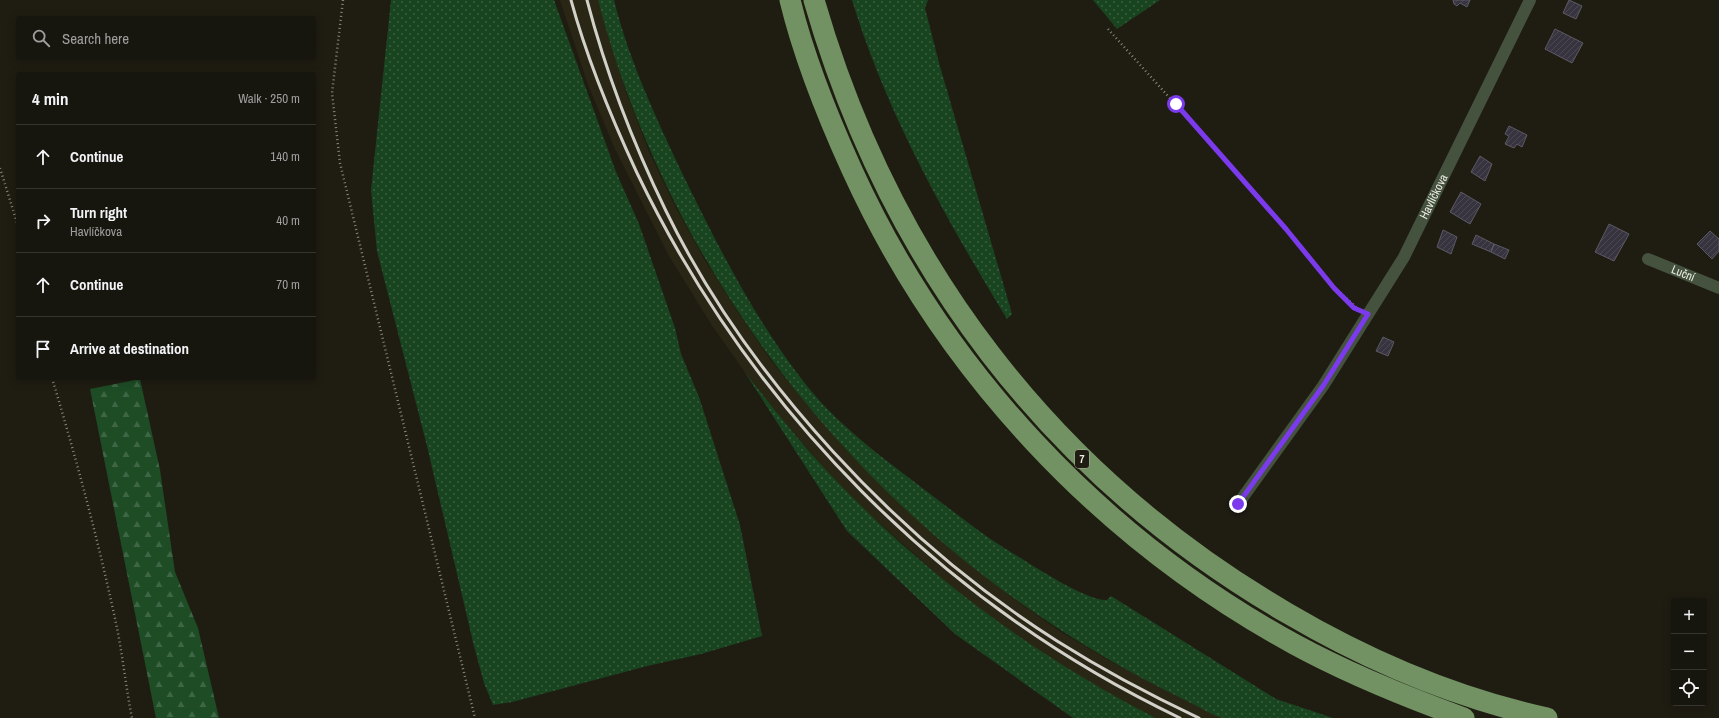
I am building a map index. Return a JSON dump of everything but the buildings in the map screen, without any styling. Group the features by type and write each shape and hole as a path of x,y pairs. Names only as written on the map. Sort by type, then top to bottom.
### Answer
{"highway":[{"name":"7","path":"790,0 814,77 836,136 867,203 902,269 950,339 1026,435 1123,528 1171,565 1235,609 1293,644 1346,670 1398,694 1464,718"},
{"name":"7","path":"814,0 835,69 857,124 887,192 924,257 967,325 1000,369 1042,417 1082,459 1138,510 1185,547 1247,590 1304,623 1355,650 1407,673 1475,698 1547,718"}],"street":[{"name":"Havlíčkova","path":"1238,504 1323,386 1404,257 1530,0"},
{"name":"Luční","path":"1648,259 1719,288"}],"path":[{"path":"343,0 332,93 340,163 476,718"},
{"path":"1108,29 1286,229 1334,288 1354,308 1368,314"},
{"path":"0,168 16,220"},
{"path":"53,380 78,460 117,630 132,718"}],"shaded area":[{"path":"560,0 598,0 626,92 650,154 676,208 706,262 770,359 847,451 924,526 1011,597 1061,632 1115,664 1223,718 1156,718 1101,689 1047,656 996,621 950,586 866,511 826,470 787,425 744,371 711,324 669,256 615,149 588,85"}],"green space":[{"path":"391,0 554,0 616,172 639,224 675,328 681,354 699,397 740,525 762,636 701,654 647,666 512,702 493,705 484,683 474,646 427,446 377,251 371,190"},
{"path":"598,0 614,0 627,45 654,112 674,156 740,285 771,337 789,362 807,386 836,418 869,447 966,521 994,541 1047,574 1086,595 1107,600 1111,596 1276,699 1333,718 1223,718 1211,714 1141,678 1091,649 1004,591 923,525 849,452 782,372 722,287 671,196 630,100"},
{"path":"852,0 928,0 925,8 939,63 1012,314 1007,319 962,243 919,164 882,83"},
{"path":"1093,0 1160,0 1117,29"},
{"path":"744,371 827,471 863,508 940,577 1022,639 1110,693 1156,718 1073,718 955,634 847,531"},
{"path":"140,380 160,470 175,572 198,628 219,718 156,718 90,389"}],"railway":[{"path":"571,0 584,44 618,131 637,173 683,260 736,342 796,420 862,492 934,558 1011,618 1093,672 1180,718"},
{"path":"587,0 594,27 621,107 642,160 666,211 700,274 739,335 784,395 833,452 885,505 941,555 998,601 1057,641 1109,672 1199,718"}],"route":[{"path":"1176,104 1286,229 1334,288 1354,308 1368,314 1323,386 1238,504"}]}
